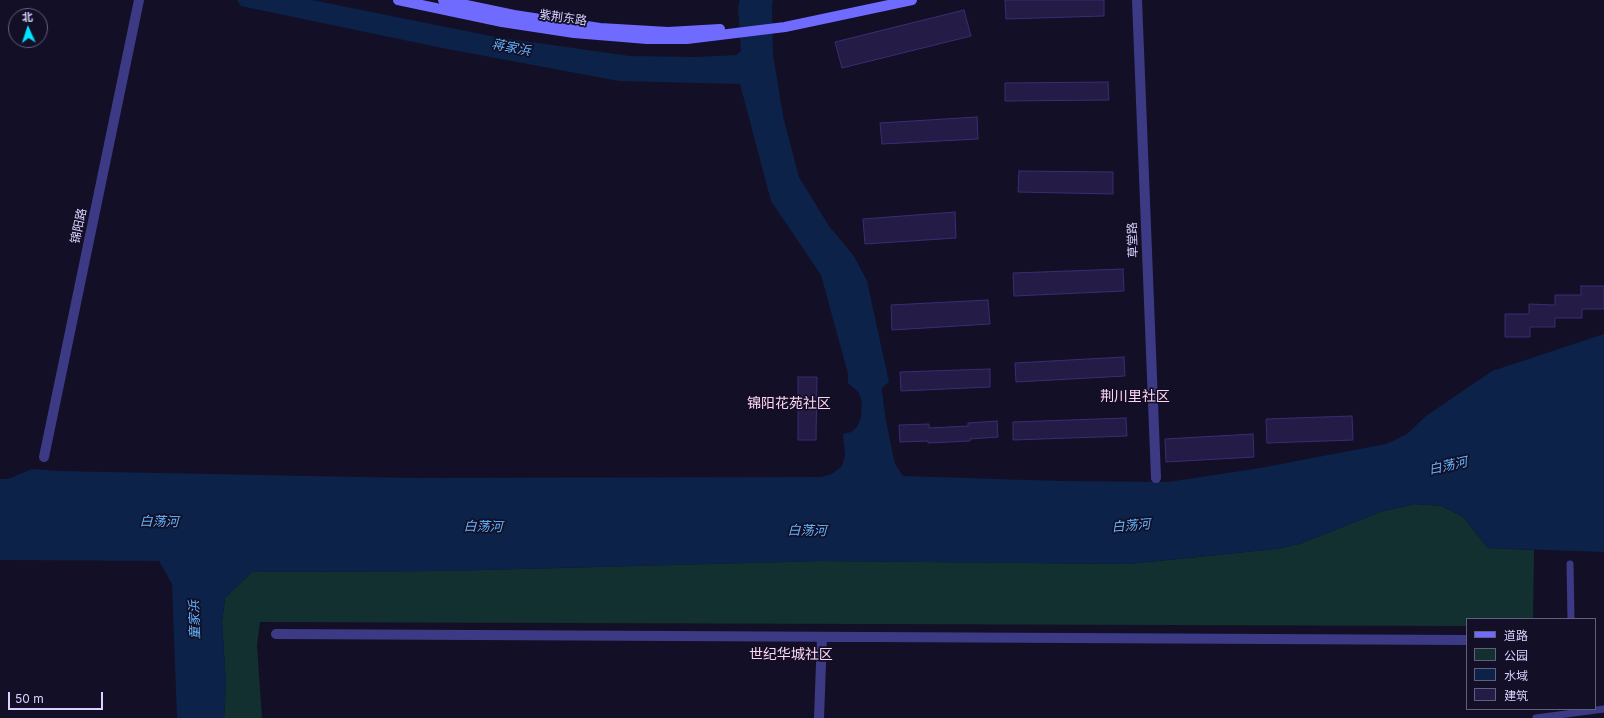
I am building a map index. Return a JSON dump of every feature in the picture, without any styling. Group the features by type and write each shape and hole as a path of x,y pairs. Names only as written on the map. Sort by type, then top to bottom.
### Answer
{"street":[{"name":"锦阳路","path":"44,457 139,0"},
{"name":"紫荆东路","path":"398,0 502,22 574,33 647,39 687,39 726,32"},
{"name":"紫荆东路","path":"443,0 514,15 600,28 668,32 726,32"},
{"path":"784,24 879,0"},
{"path":"726,32 784,24 912,0"},
{"name":"草堂路","path":"1137,0 1156,478"},
{"path":"276,634 1466,640"},
{"path":"819,718 822,637"}],"lane":[{"path":"1570,564 1571,618"},
{"path":"1536,718 1554,717 1572,713 1592,714 1604,709"}],"green space":[{"path":"1415,504 1442,506 1463,517 1488,548 1534,550 1533,618 1466,618 1466,626 260,622 257,645 262,718 224,718 226,683 222,623 225,598 252,572 444,571 822,561 1128,564 1276,549 1299,544 1383,511"}],"water":[{"path":"237,0 312,0 496,37 630,56 696,57 736,55 741,51 738,8 740,0 773,0 773,54 783,116 799,177 829,226 854,256 867,281 889,382 882,388 886,421 895,464 903,476 1062,481 1168,482 1260,468 1386,444 1407,434 1426,416 1492,371 1604,334 1604,552 1488,548 1463,517 1442,506 1415,504 1383,511 1299,544 1276,549 1128,564 822,561 444,571 252,572 225,598 222,623 226,683 224,718 177,718 172,584 159,561 0,560 0,479 8,479 32,469 59,471 412,478 821,477 832,474 842,466 845,455 843,434 851,432 857,427 861,418 862,404 859,393 848,383 848,374 821,275 771,201 740,84 619,81 442,48 241,6"}],"building":[{"path":"1005,0 1104,0 1104,16 1006,19"},
{"path":"964,10 971,36 842,68 835,42"},
{"path":"1108,82 1109,100 1005,101 1005,83"},
{"path":"977,117 978,139 882,144 880,123"},
{"path":"1019,171 1113,172 1113,194 1018,192"},
{"path":"955,212 956,238 865,244 863,219"},
{"path":"1123,269 1124,291 1014,296 1013,273"},
{"path":"1581,286 1604,286 1604,309 1582,309 1582,318 1555,318 1555,327 1530,327 1530,337 1505,337 1505,314 1529,314 1529,304 1555,305 1555,295 1581,295"},
{"path":"988,300 990,324 892,330 891,305"},
{"path":"1124,357 1125,376 1016,382 1015,363"},
{"path":"990,369 990,387 901,391 900,372"},
{"path":"798,377 817,377 816,440 798,440"},
{"path":"1352,416 1353,440 1267,443 1266,419"},
{"path":"1126,418 1127,436 1013,440 1013,422"},
{"path":"997,421 998,437 970,439 970,441 928,443 928,441 900,442 899,425 929,424 929,428 968,426 968,423"},
{"path":"1253,434 1254,457 1166,462 1165,439"}],"district":[{"name":"荆川里社区","path":"1135,397"},
{"name":"锦阳花苑社区","path":"789,404"},
{"name":"世纪华城社区","path":"791,655"}],"water label":[{"name":"蒋家浜","path":"511,48"},
{"name":"白荡河","path":"1448,466"},
{"name":"白荡河","path":"159,522"},
{"name":"白荡河","path":"1131,526"},
{"name":"白荡河","path":"483,527"},
{"name":"白荡河","path":"807,531"},
{"name":"童家浜","path":"195,620"}]}
